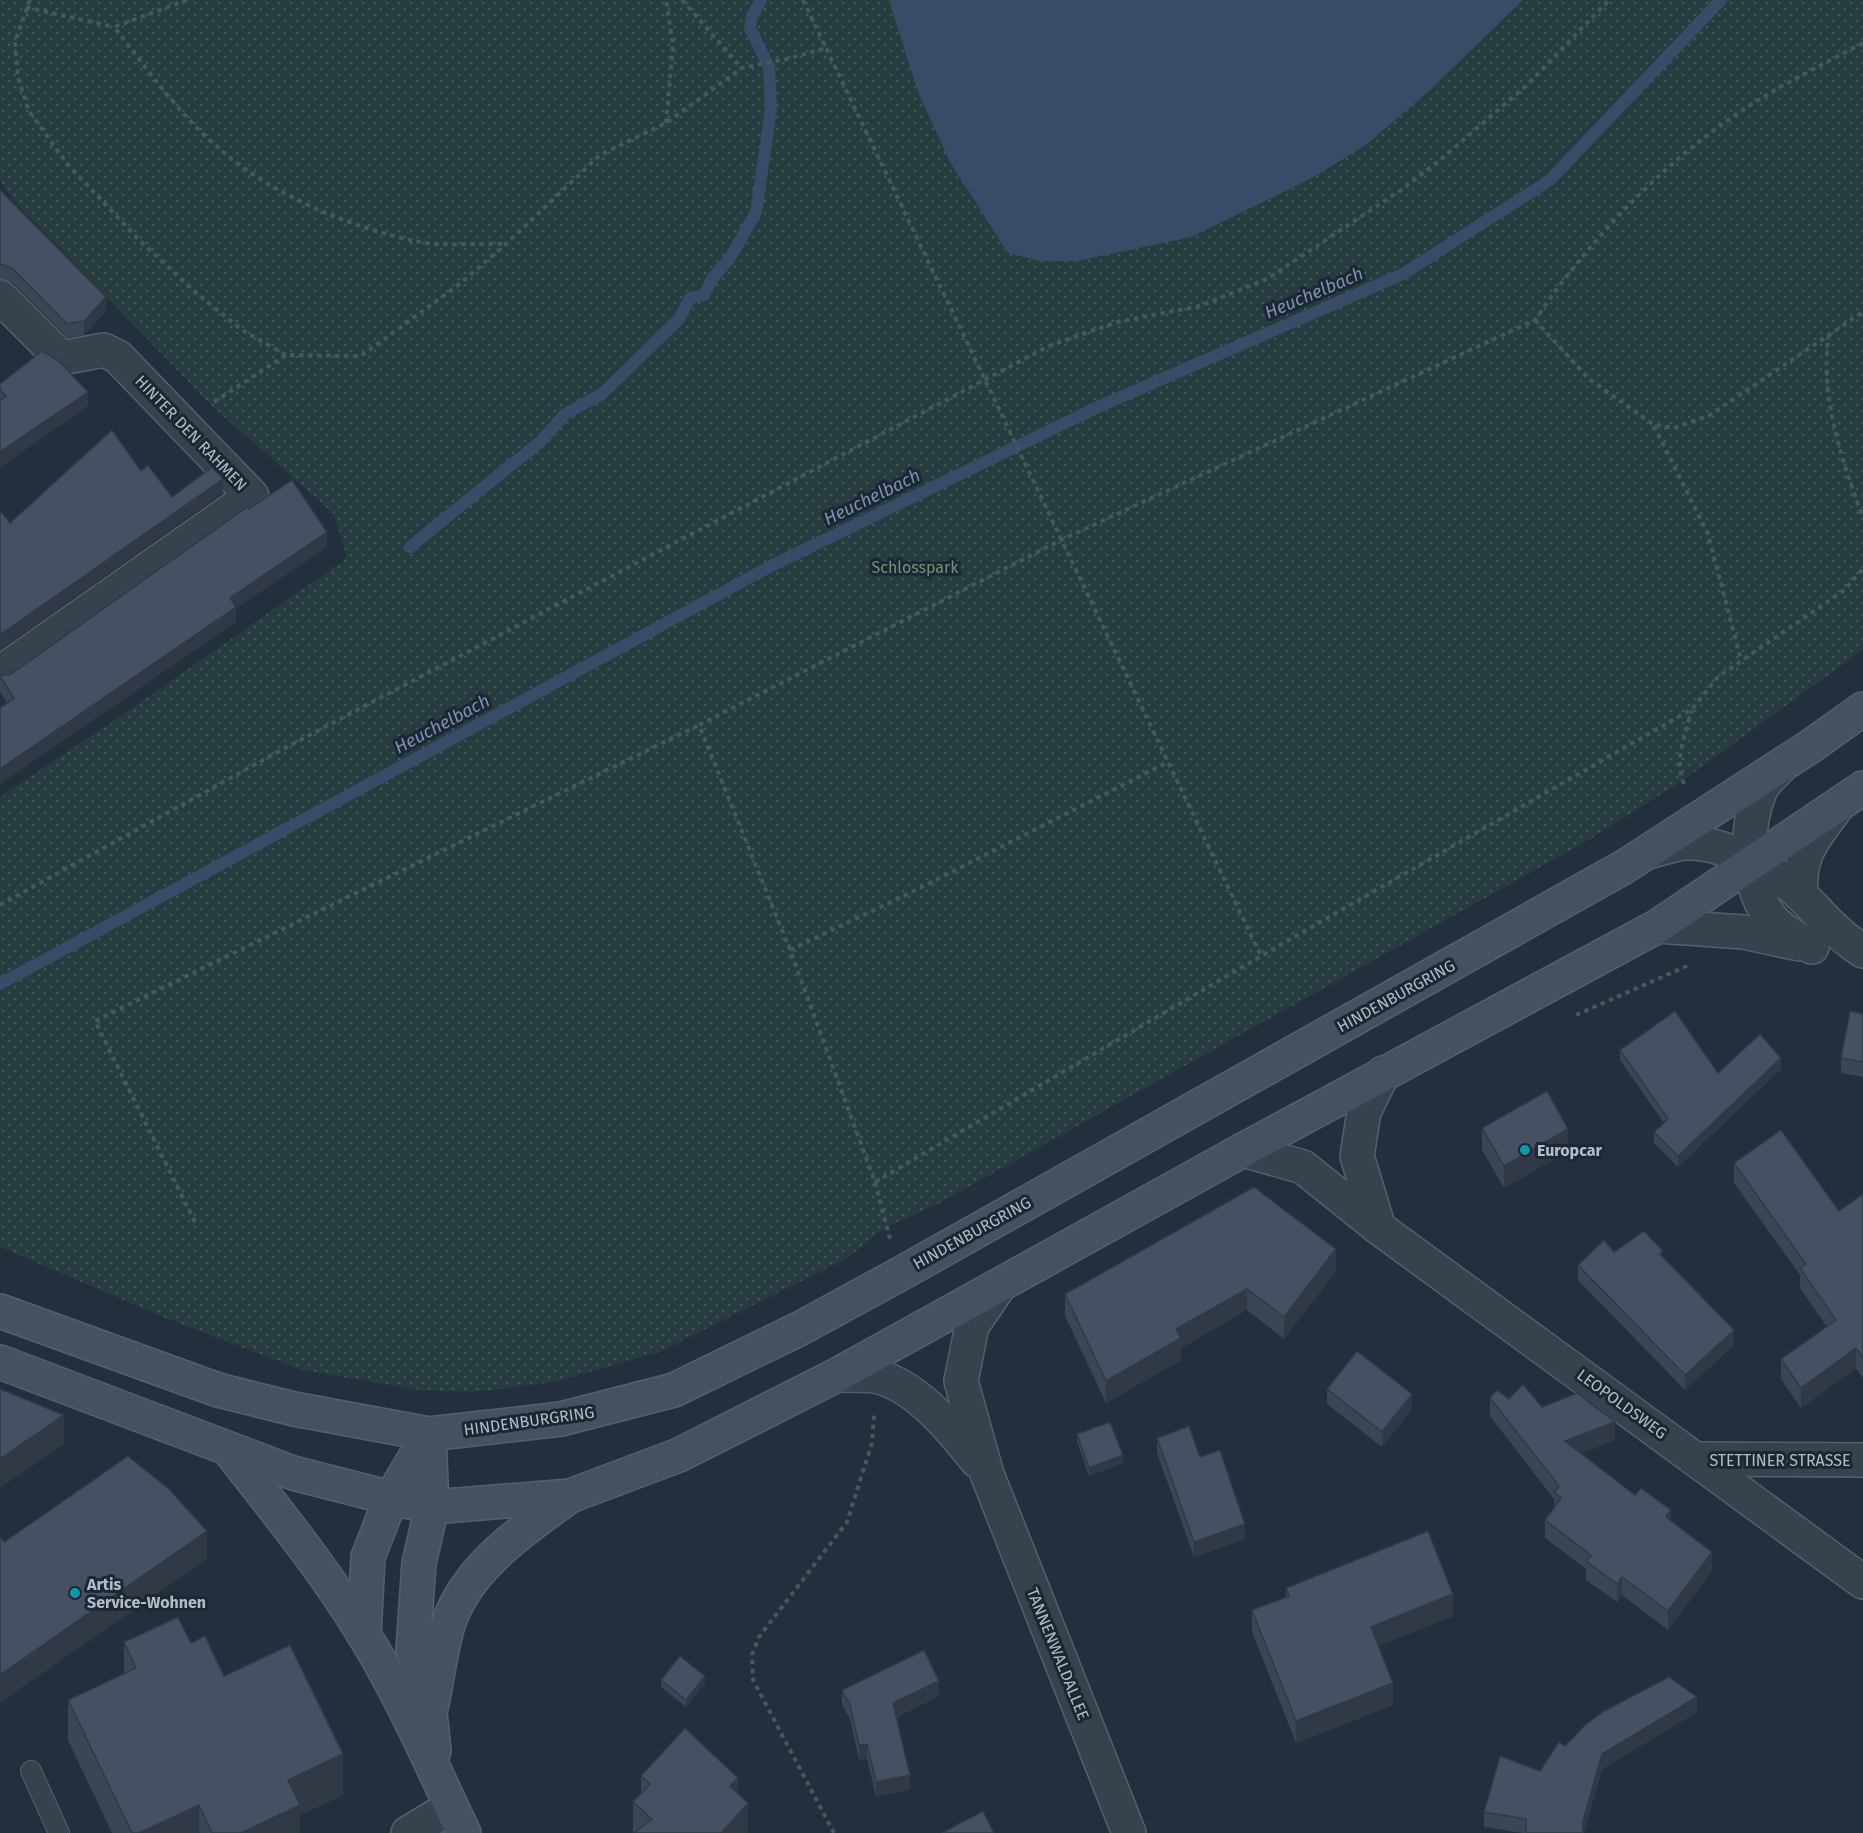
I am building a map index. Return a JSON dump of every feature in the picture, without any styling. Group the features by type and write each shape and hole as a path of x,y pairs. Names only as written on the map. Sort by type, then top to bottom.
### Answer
{"street":[{"name":"HINTER DEN RAHMEN","path":"0,297 61,358 104,350 118,357 252,496 0,673"},
{"name":"HINDENBURGRING","path":"0,1311 218,1390 294,1409 429,1434 561,1419 674,1390 801,1328 910,1268 1648,852 1863,709"},
{"path":"1783,764 1759,791 1751,823 1750,862 1757,892 1769,915 1787,933 1812,947"},
{"path":"430,1713 451,1615 476,1572 528,1527 570,1496 679,1455 837,1375 1383,1073 1658,926 1851,796"},
{"path":"1801,894 1800,880 1804,852 1851,796"},
{"path":"1648,852 1686,843 1728,850 1778,876 1801,894 1834,931 1863,951"},
{"path":"1658,926 1743,932 1812,947 1863,951"},
{"path":"1379,1227 1357,1156 1364,1112 1383,1073"},
{"name":"LEOPOLDSWEG","path":"1243,1150 1303,1167 1379,1227 1863,1582"},
{"name":"TANNENWALDALLEE","path":"1000,1285 972,1326 961,1381 987,1474 1129,1833"},
{"path":"0,1362 292,1473 391,1498 432,1507 570,1496"},
{"name":"TANNENWALDALLEE","path":"837,1375 879,1377 904,1389 947,1423 987,1474"},
{"path":"364,1635 368,1557 391,1498 429,1434"},
{"path":"429,1434 432,1507 419,1563 413,1649 430,1713 436,1770"},
{"path":"228,1449 311,1554 364,1635 436,1770 458,1820 408,1833"},
{"name":"STETTINER STRASSE","path":"1696,1459 1863,1460"}],"lane":[{"path":"32,1771 59,1833"}],"path":[{"path":"30,0 15,42 18,78 29,111 68,165 140,240 195,292 242,330 286,355 361,356 457,286 506,244 600,155 666,123 742,68 825,48"},
{"path":"26,7 114,27 187,0"},
{"path":"666,0 673,45 666,123"},
{"path":"682,0 742,68"},
{"path":"803,0 1261,956"},
{"path":"0,905 306,737 1049,346 1117,322 1200,306 1267,279 1375,208 1446,155 1528,84 1609,0"},
{"path":"114,27 179,108 222,152 278,189 323,213 416,242 506,244"},
{"path":"195,1222 95,1021 699,725 1061,540 1535,320 1562,280 1640,192 1754,103 1863,43"},
{"path":"1535,320 1589,379 1654,425 1674,428 1710,415 1863,312"},
{"path":"1830,334 1828,382 1834,424 1863,518"},
{"path":"211,405 286,355"},
{"path":"1654,425 1708,534 1741,660"},
{"path":"1686,787 1680,768 1682,739 1692,710 1718,677 1843,591 1863,569"},
{"path":"875,1182 1261,956 1692,710"},
{"path":"699,725 790,950 875,1182 894,1250"},
{"path":"790,950 916,890 1168,762"},
{"path":"834,1833 753,1680 752,1656 767,1625 847,1522 872,1443 874,1405"}],"green space":[{"name":"Schlosspark","path":"0,0 1863,0 1863,650 1682,781 1592,838 936,1205 886,1227 847,1258 659,1352 554,1382 474,1392 419,1390 302,1370 168,1319 0,1247 0,797 121,716 347,558 334,514 211,405 13,200 0,180"}],"water":[{"path":"889,0 1523,0 1430,90 1366,145 1312,178 1191,237 1077,261 1039,261 1008,253 950,162 918,92"}],"building":[{"path":"0,190 106,297 84,321 67,324 13,269 0,265"},
{"path":"42,351 59,361 88,392 0,452 0,400 6,396 0,390 0,384"},
{"path":"112,430 141,471 148,465 172,497 212,467 223,479 0,635 0,510 10,523"},
{"path":"292,480 327,532 230,598 236,607 0,769 0,708 14,698 0,676 11,674 247,507 249,509"},
{"path":"1675,1011 1718,1073 1760,1034 1781,1058 1678,1156 1654,1132 1668,1119 1620,1050"},
{"path":"1850,1011 1863,1014 1863,1062 1841,1058"},
{"path":"1547,1091 1568,1129 1504,1166 1482,1128"},
{"path":"1781,1130 1839,1211 1863,1194 1863,1358 1856,1348 1801,1388 1781,1359 1836,1320 1800,1268 1806,1264 1734,1163"},
{"path":"1254,1187 1336,1249 1284,1317 1247,1289 1176,1329 1181,1338 1106,1381 1065,1294"},
{"path":"1644,1231 1663,1251 1660,1254 1734,1330 1685,1375 1578,1265 1604,1240 1614,1252"},
{"path":"1357,1351 1412,1394 1382,1432 1327,1389"},
{"path":"1523,1384 1542,1407 1577,1393 1615,1422 1565,1441 1635,1495 1641,1488 1671,1510 1666,1517 1712,1552 1668,1611 1622,1577 1617,1584 1586,1561 1591,1555 1545,1520 1561,1498 1554,1492 1559,1486 1490,1398 1497,1390 1509,1399"},
{"path":"0,1389 64,1415 0,1459"},
{"path":"1110,1422 1123,1455 1089,1468 1077,1434"},
{"path":"1189,1426 1200,1457 1220,1450 1245,1524 1194,1542 1157,1438"},
{"name":"Artis Service-Wohnen","path":"128,1456 169,1489 207,1531 0,1675 0,1536 4,1542"},
{"path":"1428,1531 1453,1594 1371,1627 1393,1683 1296,1721 1252,1610 1289,1596 1286,1588"},
{"path":"178,1617 191,1643 205,1636 224,1676 290,1645 343,1754 288,1780 300,1805 241,1833 212,1833 199,1805 139,1833 132,1833 68,1700 136,1668 124,1642"},
{"path":"924,1650 939,1681 893,1703 910,1775 876,1782 867,1744 859,1745 850,1705 842,1690"},
{"path":"680,1656 705,1676 686,1700 661,1680"},
{"path":"1669,1677 1697,1697 1602,1754 1583,1821 1583,1833 1526,1833 1526,1819 1484,1812 1500,1756 1540,1771 1559,1742 1565,1746 1585,1725 1604,1711"},
{"path":"685,1728 738,1778 730,1786 748,1803 721,1833 634,1833 652,1819 633,1802 650,1784 641,1776"},
{"path":"983,1811 994,1833 942,1833"}],"waterway":[{"path":"410,547 541,441 565,414 602,394 679,319 690,298 704,295 712,279 730,258 756,212 771,109 769,67 750,28 752,16 761,0"},
{"name":"Heuchelbach","path":"0,984 771,566 1098,407 1403,274 1550,180 1721,0"}],"place":[{"name":"Europcar","path":"1525,1150"},
{"name":"Artis Service-Wohnen","path":"75,1593"}]}
